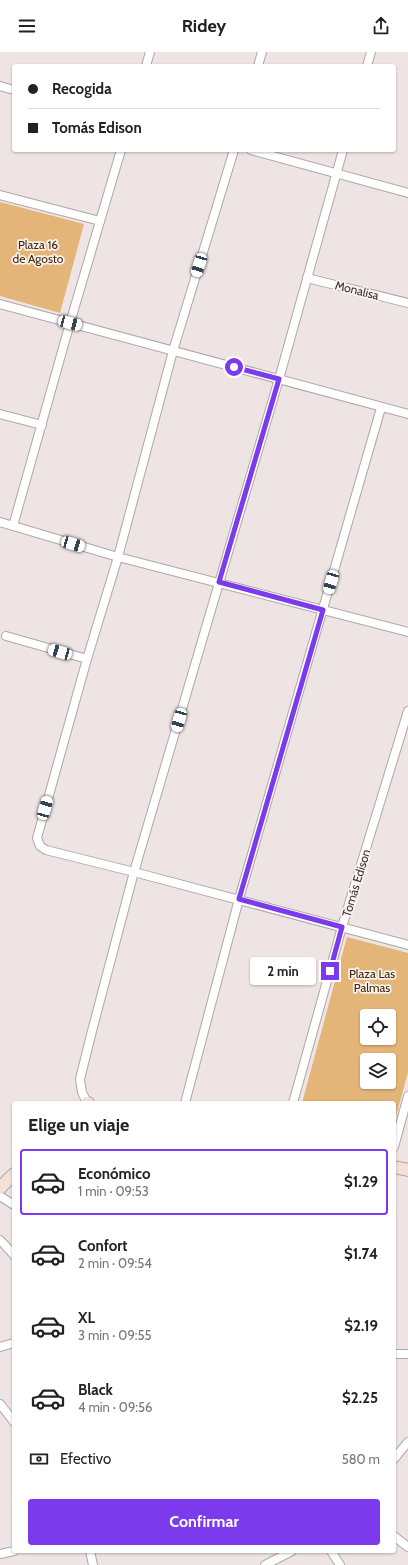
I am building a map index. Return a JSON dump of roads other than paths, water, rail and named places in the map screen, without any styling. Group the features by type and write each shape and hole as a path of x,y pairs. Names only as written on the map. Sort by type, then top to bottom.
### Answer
{"street":[{"path":"147,64 150,52"},
{"path":"259,64 262,52"},
{"path":"368,64 371,52"},
{"path":"0,86 12,89"},
{"path":"13,526 70,323 120,152"},
{"path":"233,152 173,351 118,557 87,659 37,838 40,846 46,850 239,899 408,945"},
{"path":"258,152 408,192"},
{"path":"87,1101 82,1092 80,1079 134,872 279,379 342,152"},
{"path":"0,195 100,221"},
{"name":"Monalisa","path":"307,278 408,303"},
{"path":"0,304 381,408 408,414"},
{"path":"186,1101 239,899 381,408"},
{"path":"0,414 42,424"},
{"path":"0,522 118,557 408,632"},
{"path":"6,636 87,659"},
{"name":"Tomás Edison","path":"294,1101 342,927 408,710"},
{"path":"396,1140 408,1096"},
{"path":"396,1167 408,1170"},
{"path":"0,1188 12,1176"},
{"path":"0,1196 12,1204"},
{"path":"0,1240 12,1253"},
{"path":"0,1347 12,1344"},
{"path":"396,1354 408,1354"},
{"path":"0,1404 12,1419"},
{"path":"396,1457 408,1442"},
{"path":"396,1538 408,1547"},
{"path":"0,1554 12,1551"},
{"path":"90,1553 93,1565"},
{"path":"265,1565 288,1553"},
{"path":"332,1553 340,1565"}],"park label":[{"name":"Plaza 16 de Agosto","path":"38,251"},
{"name":"Plaza Las Palmas","path":"372,980"}]}
